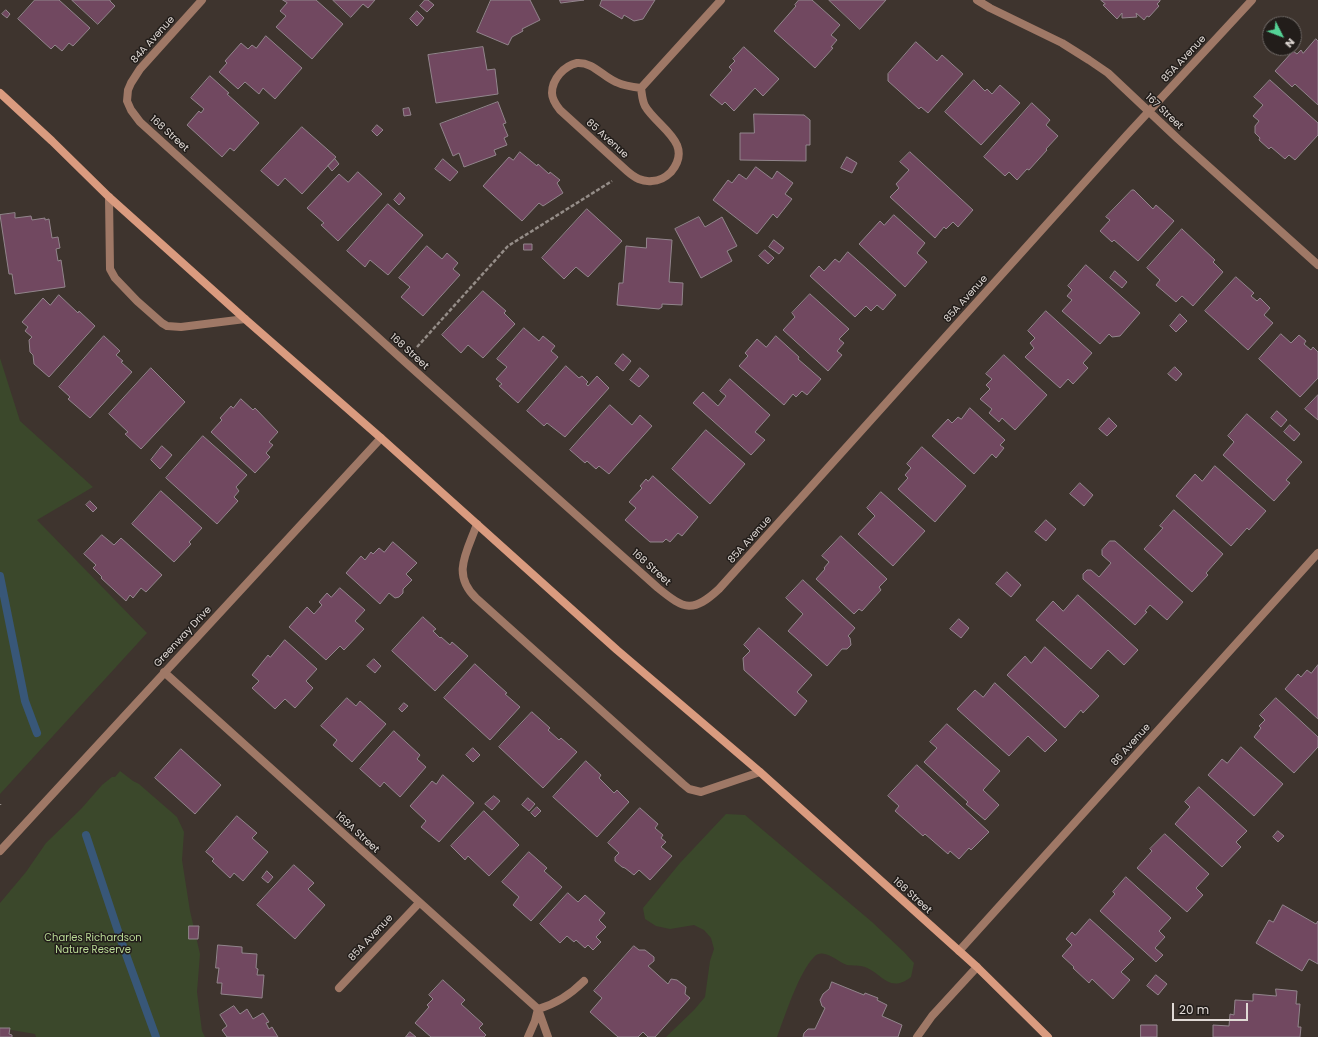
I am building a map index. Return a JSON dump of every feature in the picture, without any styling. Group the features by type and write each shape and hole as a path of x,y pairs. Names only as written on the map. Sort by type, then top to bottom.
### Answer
{"main road":[{"name":"168 Street","path":"0,93 52,141 108,197 381,438 617,650 760,772 977,967 1048,1037"}],"street":[{"name":"84A Avenue","path":"127,97 131,82 140,69 202,0"},
{"path":"641,88 721,0"},
{"name":"167 Street","path":"977,0 990,8 1062,43 1108,73 1178,139 1318,265"},
{"name":"85A Avenue","path":"693,606 697,606 708,600 719,590 1149,112 1252,0"},
{"name":"85 Avenue","path":"577,63 586,64 593,67 617,83 641,88 646,106 675,139 678,147 678,155 674,168 664,178 657,181 644,181 636,178 627,171 560,110 556,104 552,92 554,83 562,71 572,64 577,63"},
{"name":"168 Street","path":"127,97 128,105 140,122 404,361 666,595 681,604 693,606"},
{"path":"108,197 110,269 114,278 137,301 162,323 174,327 245,319"},
{"name":"Greenway Drive","path":"0,850 381,438"},
{"path":"477,524 462,571 462,577 467,589 682,784 689,789 701,792 760,772"},
{"name":"86 Avenue","path":"959,951 1318,553"},
{"name":"168A Street","path":"164,672 538,1009"},
{"name":"85A Avenue","path":"339,988 419,903"},
{"path":"917,1037 932,1016 977,967"},
{"path":"538,1009 551,1006 563,999 584,981"},
{"path":"528,1037 535,1021 538,1009"},
{"path":"538,1009 548,1037"}],"path":[{"path":"417,347 508,246 614,180"}],"green space":[{"path":"0,358 20,421 93,487 37,520 147,633 0,794"},
{"name":"Charles Richardson Nature Reserve","path":"120,771 139,784 177,817 184,832 182,860 190,911 200,954 197,992 202,1031 205,1037 36,1037 35,1034 0,1028 0,903 26,872 46,843 81,809 102,785 112,777 115,777"},
{"path":"726,814 745,815 872,922 914,963 911,977 903,982 891,983 865,967 847,965 826,954 818,954 808,964 798,983 777,1037 666,1037 705,997 710,961 714,949 711,938 704,930 694,925 670,929 656,926 645,919 643,908 680,863"}],"building":[{"path":"35,0 59,0 90,28 73,46 69,43 62,51 55,45 51,49 18,19"},
{"path":"72,0 110,0 115,6 98,24"},
{"path":"283,0 316,0 343,24 312,59 276,27 286,16 280,11 287,3"},
{"path":"333,0 375,0 368,8 363,4 351,17"},
{"path":"425,0 428,0 434,5 427,12 420,6"},
{"path":"491,0 530,0 540,20 522,29 523,31 512,37 508,45 477,32"},
{"path":"560,0 584,0 561,3"},
{"path":"602,0 655,0 643,19 634,21 624,15 622,19 600,6"},
{"path":"799,0 812,0 840,25 831,35 837,40 831,47 833,48 815,68 774,31 796,6 795,5"},
{"path":"829,0 886,0 860,29"},
{"path":"1101,0 1160,1 1157,4 1159,6 1149,17 1147,16 1144,20 1136,13 1137,17 1122,18 1122,13 1117,19 1103,5 1105,4"},
{"path":"6,10 10,14 7,18 2,14"},
{"path":"417,11 424,18 417,26 410,19"},
{"path":"266,36 302,68 275,99 263,88 259,94 245,82 238,89 219,72 227,63 225,61 241,43 248,49 252,45 256,48"},
{"path":"1316,39 1318,41 1318,105 1295,84 1292,87 1275,71 1288,56 1302,56 1302,52 1303,53"},
{"path":"916,42 937,61 942,55 963,74 928,113 921,107 919,109 888,81 888,74"},
{"path":"483,47 487,70 495,69 498,94 436,103 428,55"},
{"path":"744,47 779,79 763,96 755,88 734,111 725,102 722,105 710,95 732,70 729,67 735,61 733,59"},
{"path":"210,76 229,93 227,94 259,123 234,151 230,148 222,157 187,125 199,111 201,113 204,109 191,98"},
{"path":"974,80 985,91 987,89 992,94 1000,85 1020,103 981,145 945,112"},
{"path":"1270,80 1318,123 1318,135 1295,160 1289,155 1285,159 1271,147 1269,149 1259,140 1260,138 1255,133 1255,126 1259,121 1253,116 1263,105 1254,97"},
{"path":"498,102 506,123 503,124 508,136 504,138 507,145 494,150 496,155 464,167 459,153 453,156 440,124"},
{"path":"1032,103 1050,120 1046,125 1058,136 1029,170 1027,169 1017,180 1009,172 1005,176 984,157"},
{"path":"409,108 411,115 404,116 403,109"},
{"path":"754,114 804,115 810,120 810,145 806,145 806,161 740,160 740,133 754,133"},
{"path":"377,125 383,130 377,136 372,131"},
{"path":"302,127 336,157 302,194 285,178 278,186 261,171"},
{"path":"520,152 537,166 538,164 549,174 550,172 560,180 557,183 563,193 543,206 539,203 522,221 483,186 509,157 513,160"},
{"path":"910,152 973,210 958,227 953,222 946,229 944,227 935,238 890,197 899,188 896,184 909,170 900,162"},
{"path":"847,157 857,163 852,173 841,168"},
{"path":"335,159 339,164 332,171 328,166"},
{"path":"443,159 458,172 450,181 435,169"},
{"path":"756,167 772,179 777,171 793,183 785,194 792,199 777,218 773,214 757,234 713,200 728,180 732,183 739,174 746,179"},
{"path":"358,172 382,194 338,241 321,225 324,223 307,208 339,174 348,182"},
{"path":"1132,190 1134,190 1153,209 1156,205 1174,221 1138,261 1114,240 1112,242 1100,231 1110,220 1106,217"},
{"path":"400,193 405,198 399,205 394,200"},
{"path":"388,204 423,235 388,275 370,260 365,267 347,251"},
{"path":"587,209 622,241 588,277 576,267 564,279 542,258"},
{"path":"15,213 15,218 31,216 32,220 45,218 45,220 49,219 52,238 58,237 60,248 56,249 58,261 61,260 65,287 15,294 12,274 9,274 0,215"},
{"path":"894,215 925,243 917,253 927,262 905,287 859,244 880,221 884,225"},
{"path":"699,217 705,227 722,217 737,246 727,251 732,261 701,278 675,229"},
{"path":"1182,229 1215,260 1213,262 1223,272 1193,306 1182,296 1176,302 1156,285 1160,280 1147,268"},
{"path":"647,238 672,240 669,282 683,283 682,305 662,304 662,307 659,309 617,305 619,283 623,283 626,246 646,248"},
{"path":"774,240 784,248 779,254 769,247"},
{"path":"524,244 532,244 532,250 524,250"},
{"path":"427,246 442,259 447,253 458,263 453,269 460,275 423,316 401,297 410,287 399,278"},
{"path":"765,250 774,258 768,264 759,256"},
{"path":"848,252 896,295 883,310 877,305 871,311 866,306 855,317 810,276 819,266 824,271 835,259 839,262"},
{"path":"1086,265 1140,313 1120,336 1112,337 1109,334 1100,344 1062,311 1072,300 1067,296 1072,290 1068,286"},
{"path":"1115,271 1127,282 1122,288 1110,278"},
{"path":"1236,277 1254,293 1251,296 1257,301 1260,298 1270,308 1264,315 1273,323 1248,350 1205,311"},
{"path":"483,291 506,311 504,313 515,324 483,358 468,345 461,353 442,335"},
{"path":"810,294 849,329 839,339 844,343 837,351 842,355 828,371 783,330 795,317 792,313"},
{"path":"59,295 78,313 79,311 95,326 49,377 34,364 33,355 30,352 29,340 32,337 25,331 28,327 22,322 43,298 50,305"},
{"path":"1046,311 1092,353 1083,363 1088,368 1073,384 1068,379 1060,388 1025,357 1034,348 1030,343 1035,338 1028,331"},
{"path":"1180,314 1187,321 1176,332 1170,326"},
{"path":"524,328 539,341 543,336 555,346 551,351 558,357 518,403 499,386 502,384 496,379 507,367 497,359"},
{"path":"1281,334 1291,343 1299,335 1306,341 1304,344 1311,350 1313,347 1318,352 1318,378 1300,397 1259,359"},
{"path":"104,336 120,351 116,355 132,372 90,418 68,399 70,397 59,387"},
{"path":"776,336 799,357 798,359 821,379 807,395 802,391 796,397 793,394 784,405 739,366 748,356 745,353 757,339 766,347"},
{"path":"623,354 631,361 623,371 615,364"},
{"path":"1004,355 1047,395 1015,430 1002,418 999,422 989,413 992,409 980,399 990,389 986,385 992,379 986,374"},
{"path":"566,366 579,378 582,376 588,382 586,384 588,386 597,376 609,388 565,437 547,423 544,426 527,411"},
{"path":"1175,367 1182,374 1176,381 1168,374"},
{"path":"151,368 185,402 141,449 125,434 128,432 109,414"},
{"path":"640,368 649,376 639,387 630,380"},
{"path":"730,379 770,415 755,432 765,440 751,455 693,403 703,392 718,406 726,396 720,391"},
{"path":"1318,395 1318,420 1305,409"},
{"path":"241,399 253,410 255,408 278,432 269,442 273,445 266,453 270,457 255,473 211,432 222,420 220,418 231,406 233,408"},
{"path":"610,405 632,425 640,415 652,426 609,474 599,466 596,469 587,461 585,463 570,450"},
{"path":"970,408 1005,440 1000,445 1004,448 996,458 992,454 974,474 932,436 948,419 952,423 958,417 961,419"},
{"path":"1277,411 1287,420 1281,427 1271,418"},
{"path":"1247,414 1302,462 1286,480 1290,483 1274,501 1223,455 1234,442 1228,436"},
{"path":"1109,418 1117,426 1107,436 1099,429"},
{"path":"1290,425 1300,434 1294,441 1284,432"},
{"path":"706,430 745,464 710,504 672,469"},
{"path":"203,436 247,475 236,487 239,491 234,497 238,501 217,524 166,478"},
{"path":"162,446 172,455 160,469 151,460"},
{"path":"922,447 966,486 935,522 898,489 908,478 905,475 911,468 907,464"},
{"path":"1215,466 1266,511 1249,530 1247,528 1231,546 1176,496 1195,474 1202,481"},
{"path":"653,476 698,517 682,536 678,533 670,542 666,539 663,542 650,542 625,520 636,508 629,502 642,488 640,486 646,479 648,481"},
{"path":"1080,483 1093,495 1084,506 1070,494"},
{"path":"161,491 202,528 189,542 191,544 174,562 132,524"},
{"path":"881,492 925,531 893,566 858,534 875,516 867,508"},
{"path":"90,501 97,508 93,512 86,505"},
{"path":"1174,510 1223,554 1206,573 1208,575 1192,592 1144,549 1163,528 1160,526"},
{"path":"1046,520 1056,529 1046,541 1035,532"},
{"path":"102,535 114,545 121,538 162,575 146,592 141,588 133,598 130,595 126,601 101,578 102,577 93,568 96,565 84,554"},
{"path":"841,536 887,579 879,587 881,590 862,611 859,609 854,614 816,579 829,562 822,556"},
{"path":"1110,541 1115,541 1183,602 1167,620 1150,605 1145,611 1147,612 1135,625 1083,579 1083,574 1087,570 1091,570 1099,577 1111,563 1102,555 1102,550"},
{"path":"393,542 417,563 406,574 412,580 403,589 403,593 399,597 395,598 389,593 380,604 346,573 361,556 365,560 371,552 373,554 379,548 384,552"},
{"path":"1007,572 1021,585 1011,597 996,584"},
{"path":"803,580 855,628 848,636 850,638 851,645 847,649 842,649 827,666 788,631 803,614 786,598"},
{"path":"340,588 365,610 355,621 364,629 344,650 340,646 326,660 289,627 307,607 314,614 322,605 319,602 327,593 331,597"},
{"path":"1078,595 1138,650 1124,665 1108,650 1091,669 1036,620 1053,601 1063,611"},
{"path":"423,617 436,629 433,631 440,638 441,637 450,645 452,642 468,656 435,691 392,651"},
{"path":"959,619 969,628 961,638 950,629"},
{"path":"759,628 812,675 797,692 807,701 795,716 744,670 743,658 750,651 744,645"},
{"path":"285,640 317,669 306,681 313,688 295,708 285,699 275,709 252,688 259,681 252,675 268,655 270,657"},
{"path":"1045,647 1099,696 1083,713 1081,710 1065,728 1007,675 1025,656 1031,663"},
{"path":"374,659 381,666 375,673 367,666"},
{"path":"475,664 520,707 490,740 444,698"},
{"path":"1318,665 1318,719 1285,689 1298,674 1301,677 1307,670 1311,673"},
{"path":"995,683 1057,740 1045,752 1028,736 1009,756 957,709 975,690 983,697"},
{"path":"347,698 356,706 360,701 386,724 352,762 333,745 337,740 321,726"},
{"path":"1276,698 1318,737 1318,747 1294,773 1254,737 1261,728 1259,726 1265,720 1260,715"},
{"path":"404,703 408,706 402,712 399,709"},
{"path":"532,712 550,728 548,730 559,740 561,738 577,752 543,788 499,747"},
{"path":"947,724 1000,771 983,790 999,805 985,820 966,804 968,802 924,762 937,748 930,742"},
{"path":"394,731 420,755 417,759 426,767 400,797 384,782 380,787 360,769"},
{"path":"1241,747 1283,784 1254,816 1208,775 1222,759 1227,763"},
{"path":"473,748 480,755 473,762 466,755"},
{"path":"181,749 221,785 195,814 155,778"},
{"path":"586,761 601,775 599,778 614,793 617,790 629,802 597,837 553,797"},
{"path":"917,765 989,832 971,850 969,848 959,859 950,851 948,854 925,834 923,836 895,811 899,806 888,796"},
{"path":"443,775 474,803 439,842 421,827 426,821 410,806 432,781 436,784"},
{"path":"1199,787 1247,831 1236,842 1241,847 1222,867 1175,824 1190,807 1185,802"},
{"path":"494,796 500,801 492,810 485,804"},
{"path":"528,798 535,804 529,811 522,805"},
{"path":"537,807 541,811 535,817 531,813"},
{"path":"640,808 658,824 655,828 663,835 661,838 666,842 661,847 672,856 650,880 639,870 634,875 615,861 615,857 619,853 608,843"},
{"path":"484,811 519,845 489,876 468,856 465,860 451,846"},
{"path":"237,816 257,833 252,838 268,852 243,881 234,873 230,878 212,861 214,859 206,852"},
{"path":"1278,831 1284,836 1278,842 1273,837"},
{"path":"1165,834 1209,874 1196,888 1203,895 1187,912 1137,868 1152,851 1150,849"},
{"path":"529,852 547,868 544,871 562,887 531,921 513,905 519,897 502,882"},
{"path":"294,865 314,883 308,889 325,905 295,939 257,905"},
{"path":"267,871 273,877 268,883 262,878"},
{"path":"1126,877 1171,918 1159,931 1165,937 1155,948 1163,955 1156,962 1100,911 1115,894 1113,892"},
{"path":"568,893 578,902 585,895 605,913 599,920 606,927 596,937 601,942 593,950 588,945 585,948 576,940 574,942 567,936 560,943 540,924"},
{"path":"1283,905 1316,924 1318,921 1318,964 1309,959 1302,971 1256,943 1269,920 1273,922"},
{"path":"1090,919 1134,959 1121,972 1130,980 1113,999 1092,979 1089,983 1062,956 1072,945 1066,939 1072,932 1075,935"},
{"path":"189,926 199,926 198,939 189,939"},
{"path":"218,945 242,947 242,953 257,954 257,975 264,975 262,998 221,994 222,983 217,983 219,968 216,968"},
{"path":"634,946 639,950 645,950 654,957 654,961 648,966 668,984 671,979 677,980 686,987 685,994 690,998 655,1037 648,1037 643,1032 638,1037 618,1037 590,1012 602,998 594,991"},
{"path":"1156,975 1167,984 1158,995 1147,986"},
{"path":"443,980 465,1000 461,1004 483,1024 479,1028 486,1035 484,1037 431,1037 415,1023 429,1007 427,1005 433,999 429,995"},
{"path":"832,982 864,995 865,993 878,998 877,1000 887,1005 882,1016 902,1025 898,1037 803,1037 804,1033 808,1029 815,1029 825,1008 822,1006 820,1000 823,994 829,989"},
{"path":"1276,989 1297,991 1296,1004 1300,1004 1298,1027 1301,1027 1300,1037 1213,1037 1213,1025 1229,1026 1230,1014 1234,1015 1235,1000 1253,1001 1253,994 1276,996"},
{"path":"234,1006 240,1014 247,1009 253,1019 263,1013 269,1022 266,1023 269,1029 272,1027 278,1037 227,1037 222,1030 227,1026 220,1015"},
{"path":"1141,1025 1157,1025 1157,1037 1141,1037"},
{"path":"0,1028 10,1028 9,1034 12,1035 12,1037 0,1037"},
{"path":"410,1032 416,1037 406,1037"}],"waterway":[{"path":"0,576 25,701 37,733"},
{"path":"86,835 124,949 156,1037"}]}
